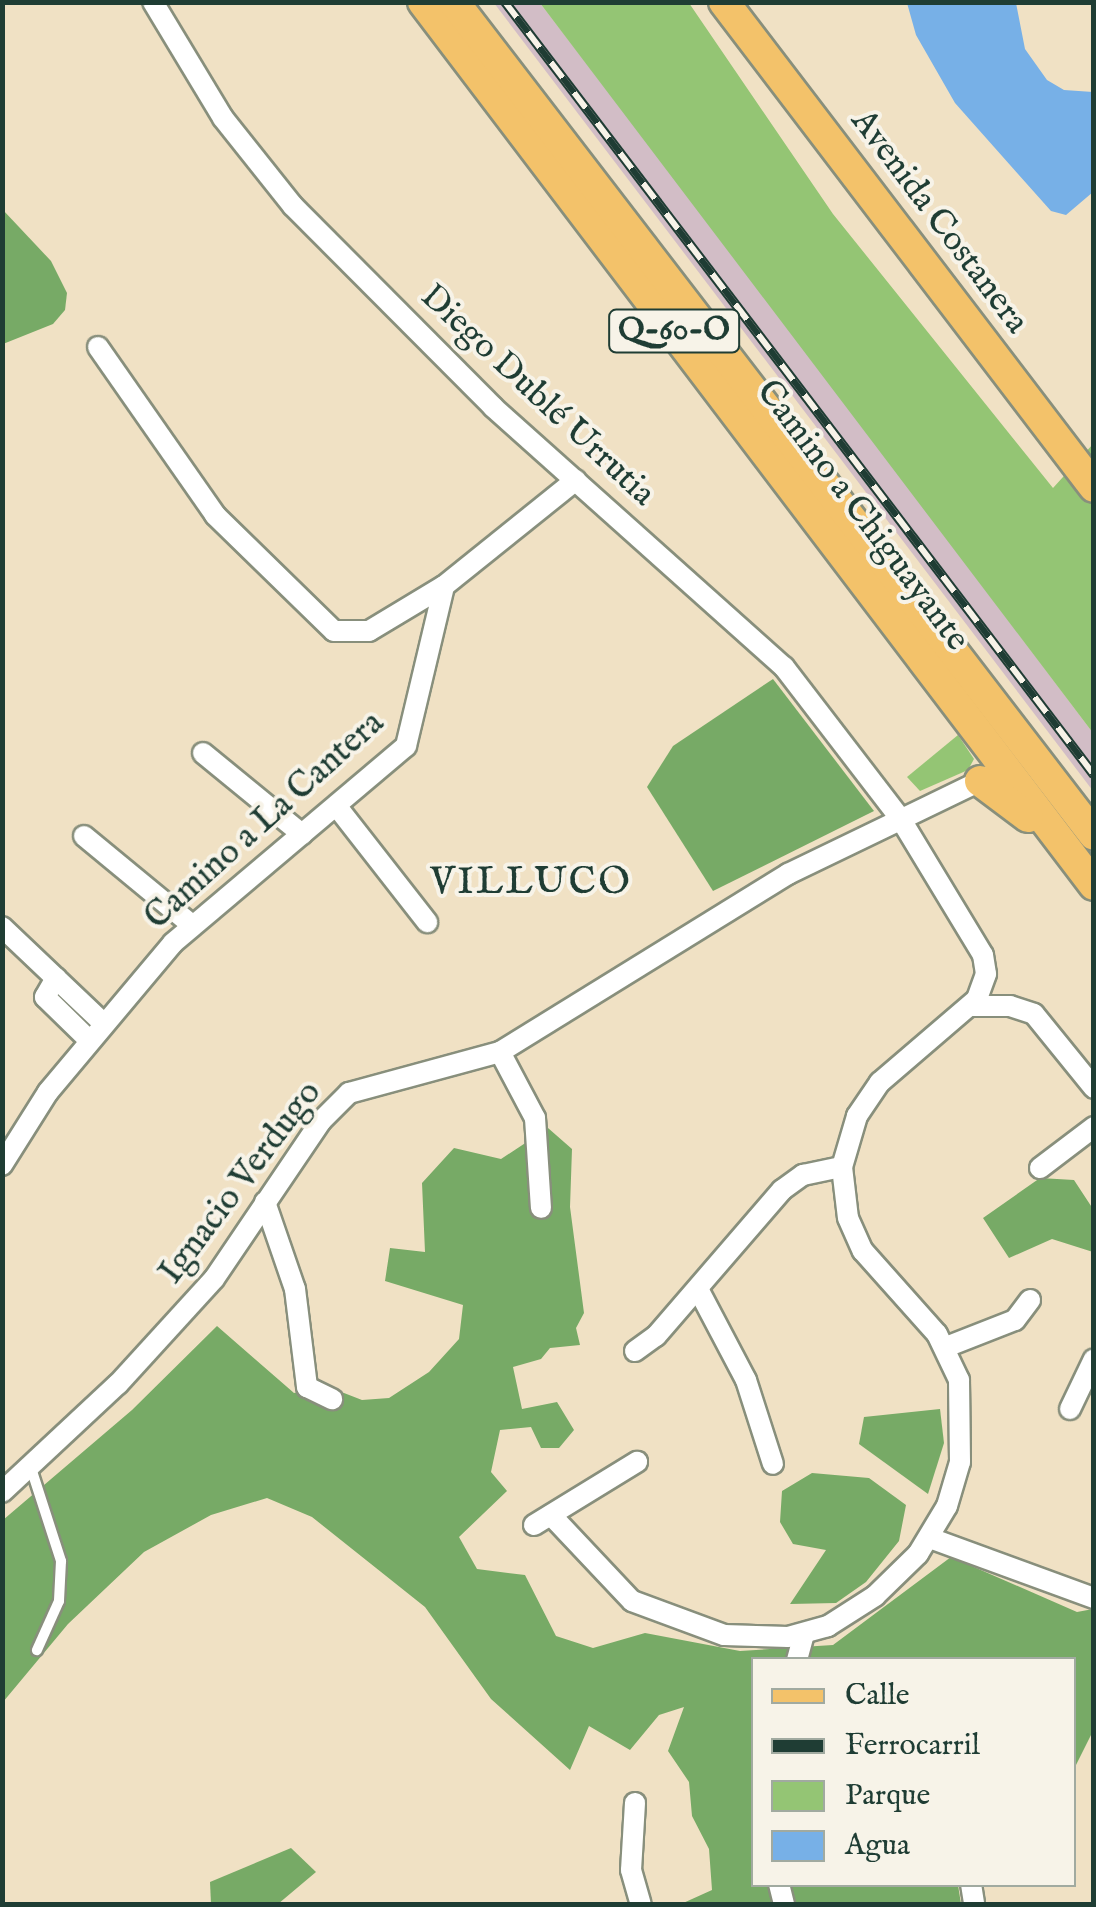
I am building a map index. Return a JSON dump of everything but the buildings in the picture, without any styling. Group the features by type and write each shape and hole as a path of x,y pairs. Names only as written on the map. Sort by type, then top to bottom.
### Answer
{"main road":[{"name":"Camino a Chiguayante","path":"423,2 992,775 1068,852 1094,885"},
{"name":"Camino a Chiguayante","path":"454,2 1094,835"},
{"name":"Avenida Costanera","path":"724,2 1094,486"},
{"path":"992,775 1012,753 1007,722"},
{"path":"992,775 1027,765 1047,774"}],"street":[{"name":"Diego Dublé Urrutia","path":"153,2 270,179 462,377 784,667 900,818 983,955 984,983 971,1006"},
{"path":"98,347 226,527 334,631 360,635 444,586 576,480"},
{"name":"Camino a La Cantera","path":"2,1164 89,1040 192,925 338,808 414,733 444,586"},
{"path":"202,753 302,834"},
{"name":"Ignacio Verdugo","path":"2,1492 31,1468 202,1292 348,1093 500,1052 664,945 900,818 992,775"},
{"path":"338,808 428,922"},
{"path":"84,836 192,925"},
{"path":"2,927 104,1023"},
{"path":"56,978 45,997 89,1040"},
{"path":"637,1462 543,1520 619,1589 655,1613 724,1635 804,1634 875,1596 930,1538 954,1485 963,1440 959,1380 946,1347 863,1251 848,1218 842,1167 857,1116 880,1082 971,1006 1010,1006 1034,1014 1094,1088"},
{"path":"500,1052 535,1118 541,1208"},
{"path":"1040,1168 1094,1127"},
{"path":"635,1351 698,1289 782,1190 803,1175 842,1167"},
{"path":"265,1202 295,1289 307,1387 332,1399"},
{"path":"698,1289 746,1380 773,1464"},
{"path":"946,1347 1014,1320 1030,1300"},
{"path":"1070,1409 1094,1358"},
{"path":"930,1538 1094,1598"},
{"path":"798,1657 804,1634"},
{"path":"634,1803 631,1870 641,1904"}],"lane":[{"path":"31,1468 62,1562 59,1601 38,1650"}],"shaded area":[{"path":"494,3 540,3 735,257 1093,733 1093,791"}],"green space":[{"path":"540,3 689,3 833,214 1053,488 1093,444 1093,733"},
{"path":"3,210 51,261 67,293 65,310 53,324 3,344"},
{"path":"773,679 874,811 713,891 647,787 673,746"},
{"path":"958,735 974,759 968,770 920,791 907,777"},
{"path":"548,1128 572,1149 570,1207 584,1313 576,1328 580,1345 550,1348 541,1359 513,1367 522,1409 557,1402 574,1430 559,1448 541,1448 531,1427 500,1430 491,1472 507,1491 459,1537 477,1569 525,1575 556,1636 593,1648 645,1633 740,1651 833,1645 951,1557 1077,1612 1093,1609 1093,1731 1076,1765 1076,1657 751,1657 751,1887 958,1887 961,1904 681,1904 712,1890 709,1849 692,1816 689,1782 668,1751 684,1707 659,1715 630,1750 589,1726 570,1770 491,1699 425,1607 312,1517 267,1498 211,1515 144,1552 68,1624 3,1702 3,1520 132,1410 217,1326 294,1393 326,1386 362,1400 389,1398 429,1372 459,1339 463,1305 385,1281 390,1248 425,1252 422,1183 454,1148 501,1159"},
{"path":"1040,1178 1074,1180 1093,1209 1093,1252 1052,1239 1009,1258 983,1218"},
{"path":"940,1409 944,1443 928,1494 859,1444 864,1417"},
{"path":"812,1473 869,1478 906,1505 899,1541 866,1582 836,1603 790,1604 826,1550 793,1544 780,1522 782,1491"},
{"path":"291,1848 316,1872 278,1904 211,1904 210,1882"}],"water":[{"path":"907,3 1016,3 1025,49 1047,80 1064,90 1093,92 1093,192 1066,215 1051,211 955,103 916,35"}],"railway":[{"path":"505,2 1094,775"}],"district":[{"name":"VILLUCO","path":"531,884"}]}
